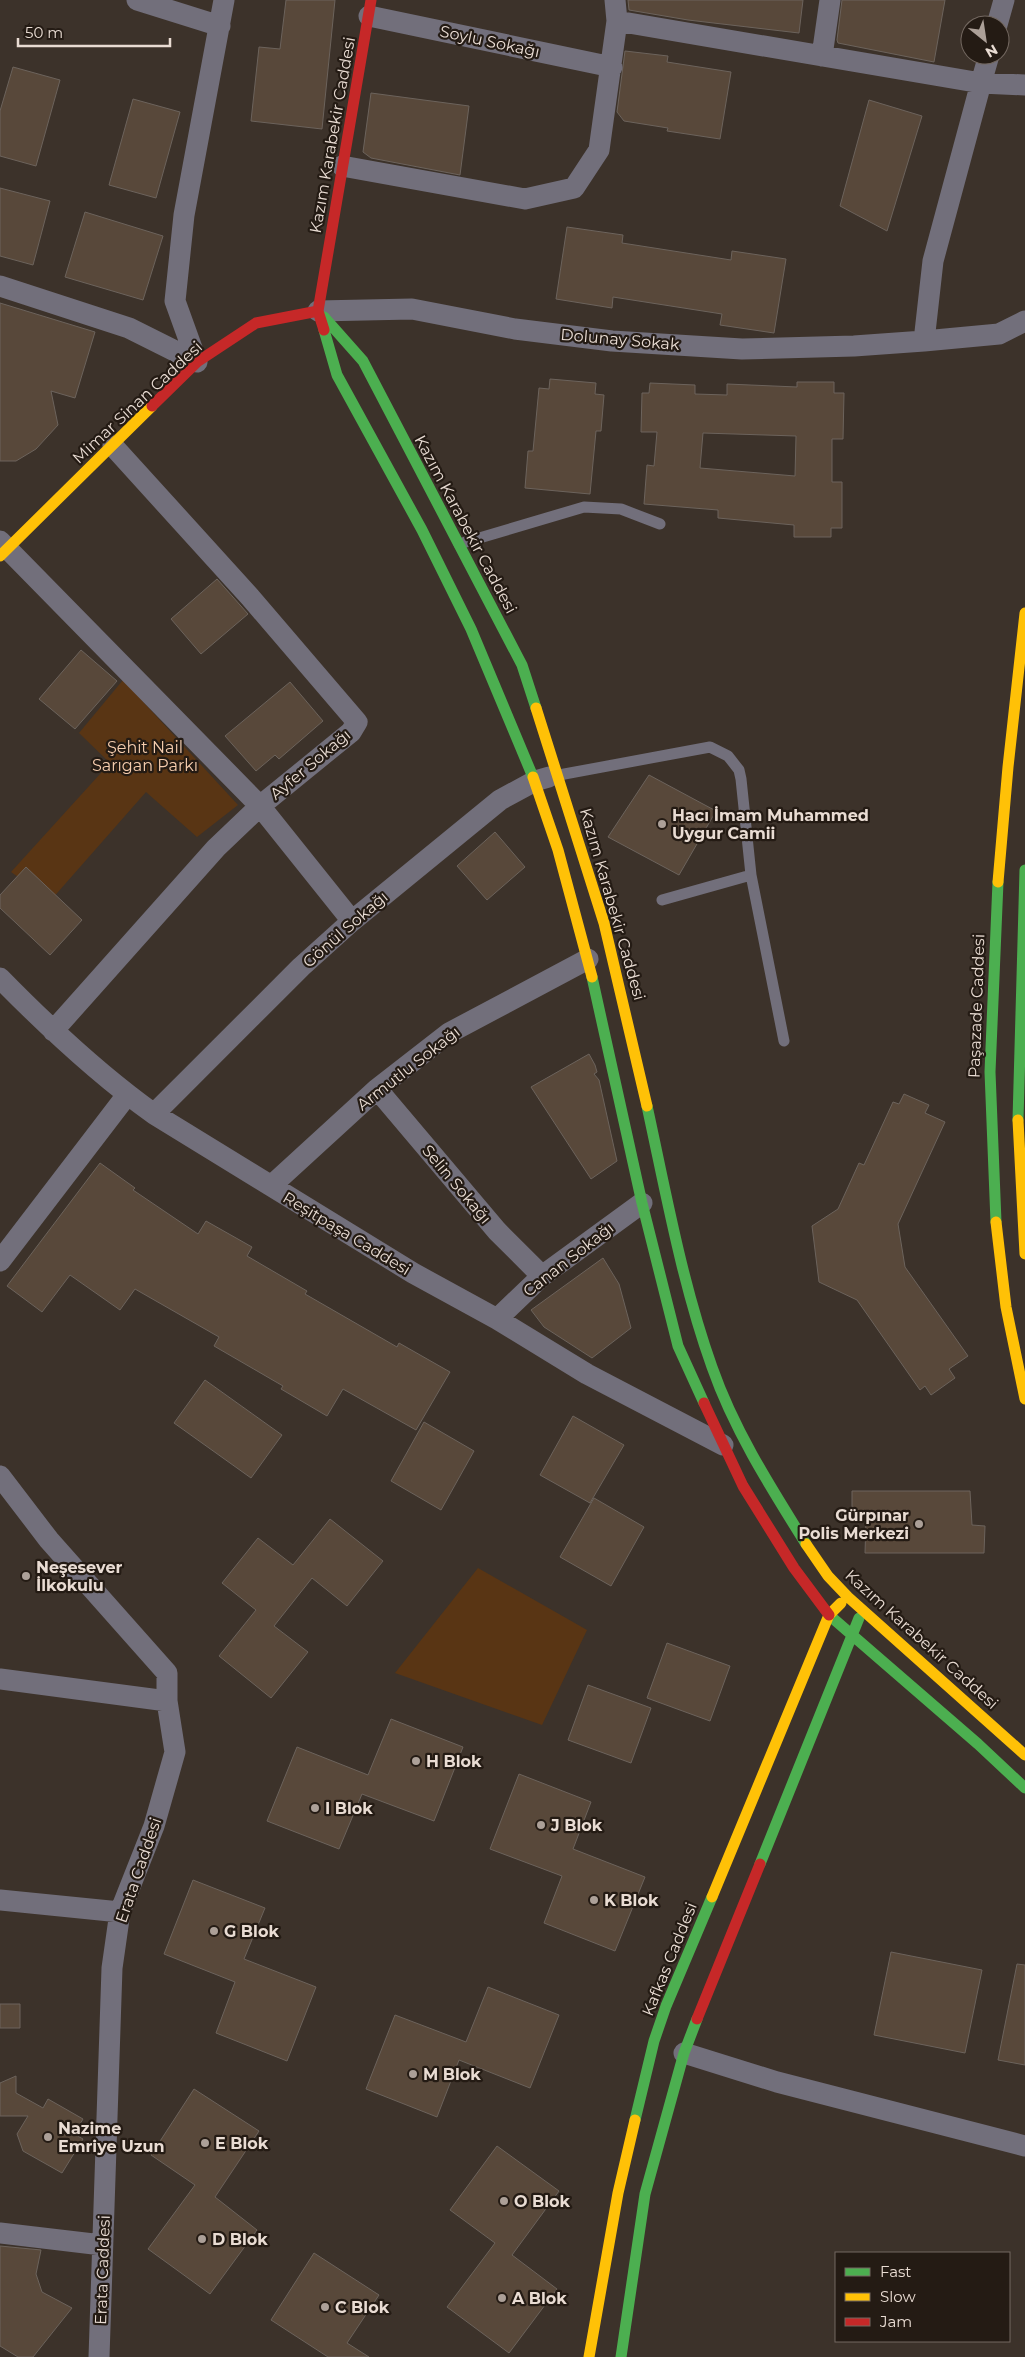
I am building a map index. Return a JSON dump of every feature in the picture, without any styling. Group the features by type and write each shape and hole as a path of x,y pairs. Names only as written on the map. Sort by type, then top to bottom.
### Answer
{"street":[{"path":"137,0 220,26"},
{"path":"198,362 176,300 184,215 224,0"},
{"path":"342,166 524,199 574,188 599,150 617,22 615,0"},
{"path":"822,56 830,0"},
{"path":"1000,15 1004,0"},
{"name":"Soylu Sokağı","path":"370,8 612,67"},
{"name":"Kazım Karabekir Caddesi","path":"370,8 318,310 363,361 522,665 559,775 604,923 630,1029 683,1271 712,1368 743,1437 806,1544 828,1576 848,1597 1025,1756"},
{"path":"617,22 981,83 1025,85"},
{"path":"924,341 933,261 986,65"},
{"path":"0,286 129,328 198,362"},
{"name":"Dolunay Sokak","path":"318,310 412,309 515,329 583,337 742,349 854,346 999,334 1025,321"},
{"path":"318,310 337,375 422,530 467,621 501,696 535,781 558,850 588,959 642,1204 678,1346 723,1445 743,1486 794,1568 830,1615 978,1744 1025,1788"},
{"name":"Mimar Sinan Caddesi","path":"2,548 113,446 198,362 256,322 318,310"},
{"name":"Ayfer Sokağı","path":"53,1031 216,848 260,806 351,732 357,722 250,597 113,446"},
{"path":"2,548 260,806 352,921"},
{"name":"Paşazade Caddesi","path":"1025,613 1004,804 992,960 989,1106 991,1171 1003,1286 1015,1360 1025,1399"},
{"name":"Gönül Sokağı","path":"154,1114 300,967 352,921 500,800 535,781 559,775"},
{"path":"1004,804 1018,807"},
{"path":"1025,870 1021,1114 1025,1254"},
{"name":"Armutlu Sokağı","path":"271,1186 377,1090 449,1033 588,959"},
{"name":"Reşitpaşa Caddesi","path":"0,978 53,1031 127,1094 154,1114 413,1273 497,1319 587,1374 723,1445"},
{"name":"Selin Sokağı","path":"377,1090 497,1230 542,1276"},
{"path":"0,1261 127,1094"},
{"path":"989,1106 1021,1114"},
{"name":"Canan Sokağı","path":"497,1319 542,1276 642,1204"},
{"path":"723,1445 743,1437"},
{"name":"Erata Caddesi","path":"0,1476 49,1540 166,1673 166,1701 175,1752 154,1826 120,1912 112,1968 99,2357"},
{"name":"Kafkas Caddesi","path":"589,2357 618,2193 654,2041 666,2006 830,1615 848,1597"},
{"path":"622,2357 646,2194 676,2050 851,1634 863,1610"},
{"path":"0,1679 166,1701"},
{"path":"0,1900 120,1912"},
{"path":"654,2041 676,2050 778,2082 1025,2146"},
{"path":"0,2233 102,2245"}],"lane":[{"path":"459,544 584,507 621,509 660,524"},
{"path":"559,775 710,747 719,750 734,762 741,779 751,875 784,1041"},
{"path":"662,900 751,875"}],"green space":[{"name":"Şehit Nail Sarıgan Parkı","path":"123,680 238,805 197,837 146,792 51,900 11,872 110,763 79,733"},
{"path":"478,1568 587,1630 542,1725 395,1673"}],"building":[{"path":"286,0 335,0 322,129 251,121 259,47 280,49"},
{"path":"628,0 803,0 799,33 688,20 629,10"},
{"path":"842,0 945,0 934,62 838,43"},
{"path":"625,51 668,56 667,62 731,72 720,139 667,131 668,128 624,121 617,112"},
{"path":"13,67 60,80 36,166 0,156 0,111"},
{"path":"371,93 469,106 460,175 371,158 363,152"},
{"path":"133,99 180,112 156,198 109,185"},
{"path":"869,100 922,116 887,231 840,206"},
{"path":"0,188 50,201 33,265 0,256"},
{"path":"85,212 163,236 143,300 65,277"},
{"path":"567,227 623,235 622,243 731,260 732,251 786,259 774,333 720,325 722,314 613,297 612,308 556,299"},
{"path":"0,303 95,332 75,398 51,391 58,425 36,449 16,461 0,461"},
{"path":"550,379 596,383 595,394 604,395 601,431 596,431 590,494 525,488 528,451 533,451 539,388 549,389"},
{"path":"797,382 834,382 834,393 844,393 843,439 832,439 832,482 842,482 842,528 831,528 831,537 794,537 794,525 718,518 718,510 644,504 647,465 654,466 657,432 641,432 642,393 649,393 650,383 695,385 695,394 727,395 727,384 797,387","holes":["703,433 796,436 795,476 700,468"]},
{"path":"217,579 248,614 201,654 171,619"},
{"path":"81,650 117,681 75,729 39,699"},
{"path":"290,682 323,721 279,759 275,755 256,771 225,736"},
{"name":"Hacı İmam Muhammed Uygur Camii","path":"649,775 716,811 679,875 608,837"},
{"path":"495,832 525,867 487,900 457,866"},
{"path":"26,867 82,920 50,955 0,908 0,895"},
{"path":"589,1054 597,1072 594,1074 599,1080 617,1161 591,1179 531,1087"},
{"path":"904,1094 929,1105 925,1113 945,1122 898,1224 905,1267 968,1356 949,1369 955,1378 931,1395 925,1386 920,1390 857,1300 819,1282 812,1226 838,1209 859,1163 864,1165 893,1102 899,1104"},
{"path":"100,1163 135,1188 133,1190 198,1234 206,1221 252,1247 247,1256 307,1291 305,1294 397,1347 399,1343 450,1372 416,1430 343,1389 327,1416 281,1389 283,1386 214,1346 219,1337 135,1289 120,1310 70,1275 42,1312 7,1286"},
{"path":"603,1258 619,1284 631,1328 592,1358 544,1327 531,1310"},
{"path":"205,1380 282,1435 251,1478 174,1423"},
{"path":"573,1416 624,1445 590,1503 540,1475"},
{"path":"424,1422 474,1451 441,1510 391,1481"},
{"name":"Gürpınar Polis Merkezi","path":"852,1491 970,1491 972,1525 985,1526 984,1553 865,1553 866,1522 852,1521"},
{"path":"594,1498 644,1527 611,1586 560,1557"},
{"path":"330,1519 383,1561 347,1606 312,1578 274,1626 308,1652 271,1698 219,1656 256,1610 222,1583 258,1538 293,1565"},
{"path":"667,1643 730,1666 710,1721 647,1698"},
{"path":"588,1685 651,1708 631,1763 568,1740"},
{"path":"391,1719 463,1747 434,1821 362,1794 339,1849 267,1821 297,1747 368,1775"},
{"path":"519,1774 591,1802 573,1849 645,1877 615,1951 544,1923 562,1876 490,1849"},
{"path":"193,1880 265,1908 244,1959 316,1987 287,2061 216,2033 235,1982 164,1954"},
{"path":"891,1952 982,1970 965,2053 874,2035"},
{"path":"1017,1964 1025,1965 1025,2065 998,2060"},
{"path":"488,1987 559,2015 530,2088 459,2060 437,2117 366,2089 395,2015 466,2042"},
{"path":"0,2004 20,2004 20,2028 0,2028"},
{"name":"Nazime Emriye Uzun","path":"16,2076 16,2093 43,2108 48,2099 83,2119 74,2134 83,2139 62,2173 23,2151 17,2134 28,2116 0,2116 0,2083"},
{"path":"194,2089 259,2131 215,2197 257,2230 210,2294 148,2249 195,2185 151,2155"},
{"path":"497,2146 559,2191 512,2255 557,2289 509,2353 447,2307 495,2243 450,2210"},
{"path":"0,2246 41,2250 36,2274 42,2292 72,2308 33,2357 18,2357 0,2346"},
{"name":"C Blok","path":"314,2253 379,2295 347,2343 369,2357 328,2357 271,2320"}],"traffic: fast":[{"path":"324,317 363,361 522,665 536,708"},
{"path":"324,330 337,375 422,530 471,629 533,777"},
{"path":"1018,1120 1025,870"},
{"path":"996,1222 990,1072 998,882"},
{"path":"592,977 642,1203 678,1346 704,1403"},
{"path":"647,1106 683,1270 712,1367 742,1436 806,1544"},
{"path":"829,1615 978,1744 1025,1788"},
{"path":"760,1864 859,1618"},
{"path":"635,2120 654,2041 666,2006 712,1897"},
{"path":"621,2357 645,2194 684,2053 697,2019"}],"traffic: slow":[{"path":"0,556 152,406"},
{"path":"998,882 1008,767 1025,613"},
{"path":"536,708 604,923 647,1106"},
{"path":"533,777 558,850 592,977"},
{"path":"1018,1120 1025,1254"},
{"path":"996,1222 1006,1307 1025,1399"},
{"path":"806,1544 828,1576 848,1597 1025,1755"},
{"path":"712,1897 829,1615 841,1603"},
{"path":"589,2357 618,2193 635,2120"}],"traffic: jam":[{"path":"324,330 318,311 371,0"},
{"path":"152,406 197,362 256,323 318,311"},
{"path":"704,1403 743,1486 794,1568 829,1615"},
{"path":"697,2019 760,1864"}],"place":[{"name":"Hacı İmam Muhammed Uygur Camii","path":"662,824"},
{"name":"Gürpınar Polis Merkezi","path":"919,1524"},
{"name":"Neşesever İlkokulu","path":"26,1576"},
{"name":"H Blok","path":"416,1761"},
{"name":"I Blok","path":"315,1808"},
{"name":"J Blok","path":"541,1825"},
{"name":"K Blok","path":"594,1900"},
{"name":"G Blok","path":"214,1931"},
{"name":"M Blok","path":"413,2074"},
{"name":"Nazime Emriye Uzun","path":"48,2137"},
{"name":"E Blok","path":"205,2143"},
{"name":"O Blok","path":"504,2201"},
{"name":"D Blok","path":"202,2239"},
{"name":"A Blok","path":"502,2298"},
{"name":"C Blok","path":"325,2307"}]}
